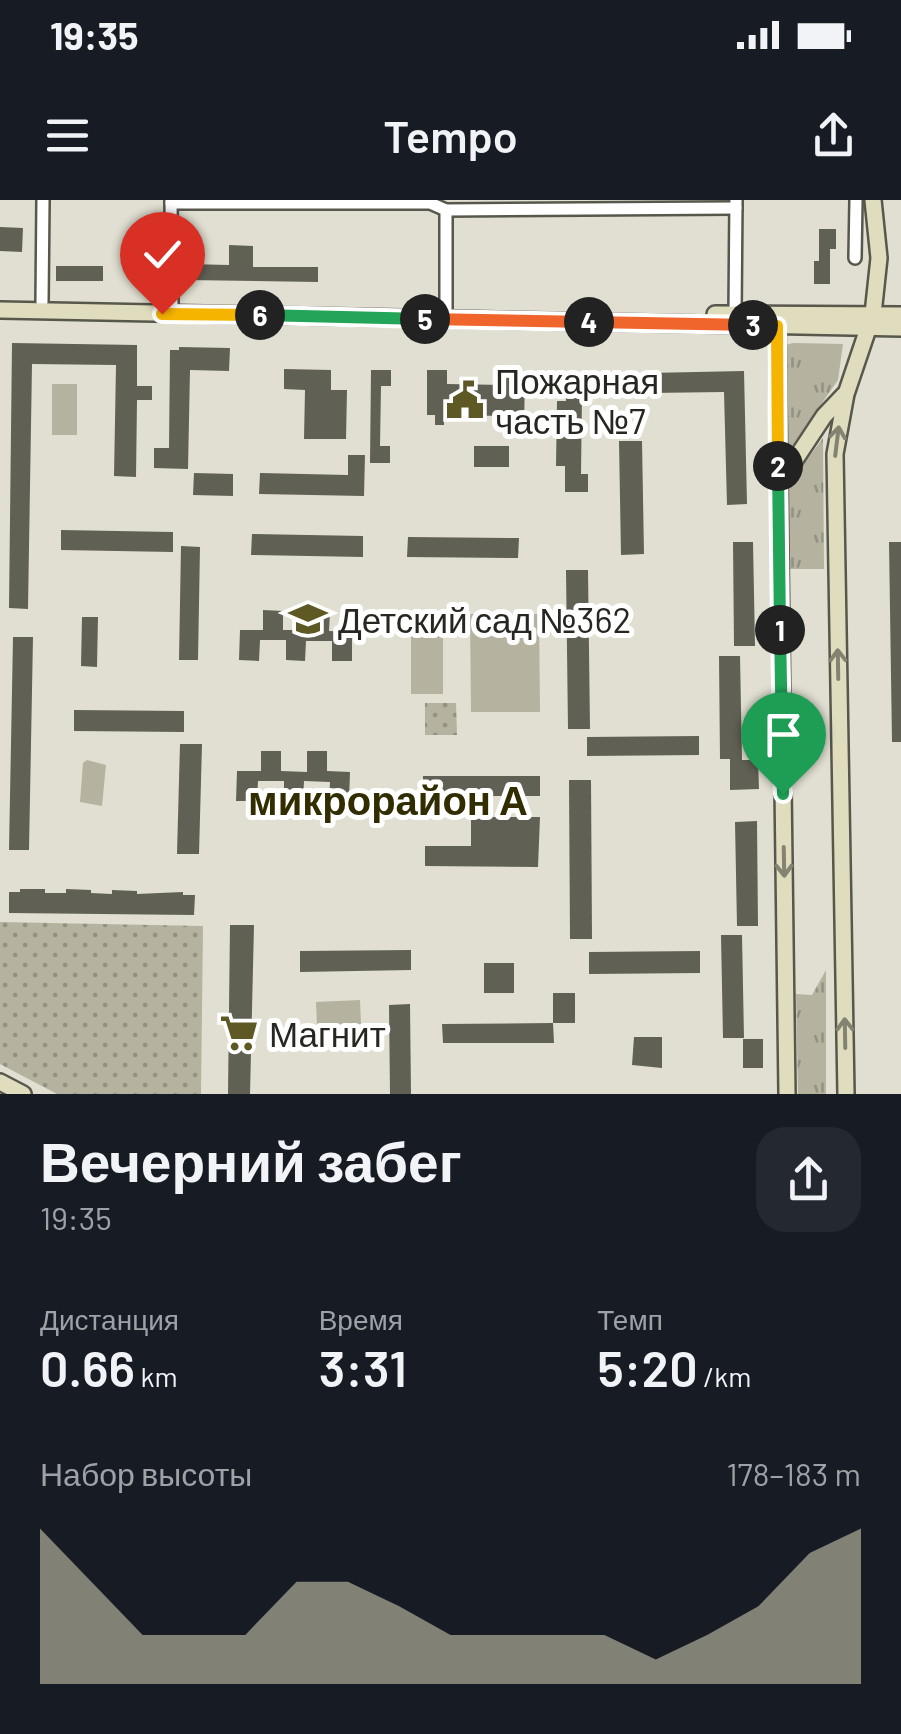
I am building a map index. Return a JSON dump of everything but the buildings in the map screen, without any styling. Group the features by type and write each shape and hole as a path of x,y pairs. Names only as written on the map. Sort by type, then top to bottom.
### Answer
{"main road":[{"path":"846,1094 834,490 838,430 871,320 879,258 873,200"},
{"path":"0,301 172,309"},
{"path":"0,310 172,309 777,326 901,315"},
{"path":"446,315 735,314 871,320 901,328"},
{"path":"777,326 787,1094"},
{"path":"779,484 824,416 846,394"},
{"path":"0,1082 23,1094"}],"street":[{"path":"42,302 43,200"},
{"path":"854,258 856,200"},
{"path":"172,309 170,201 387,201 430,203 446,210 519,204 736,204 735,314"},
{"path":"446,210 446,315"}],"green space":[{"path":"843,344 838,380 781,462 782,346"},
{"path":"52,384 77,384 77,435 52,435"},
{"path":"823,438 824,569 790,569 788,485"},
{"path":"470,614 539,614 540,712 471,712"},
{"path":"411,630 443,630 443,694 411,694"},
{"path":"425,703 456,703 457,735 425,735"},
{"path":"87,760 106,765 102,806 80,802 83,763"},
{"path":"0,922 203,926 201,1094 57,1094 0,1064"},
{"path":"826,970 826,1094 798,1094 796,994 812,995"},
{"path":"360,1000 361,1024 317,1025 316,1002"}],"place":[{"name":"Пожарная часть №7","path":"465,400"},
{"name":"Детский сад №362","path":"308,619"},
{"name":"Магнит","path":"239,1033"}],"district":[{"name":"микрорайон А","path":"388,799"}],"route":[{"path":"162,314 777,326 783,794"}]}
